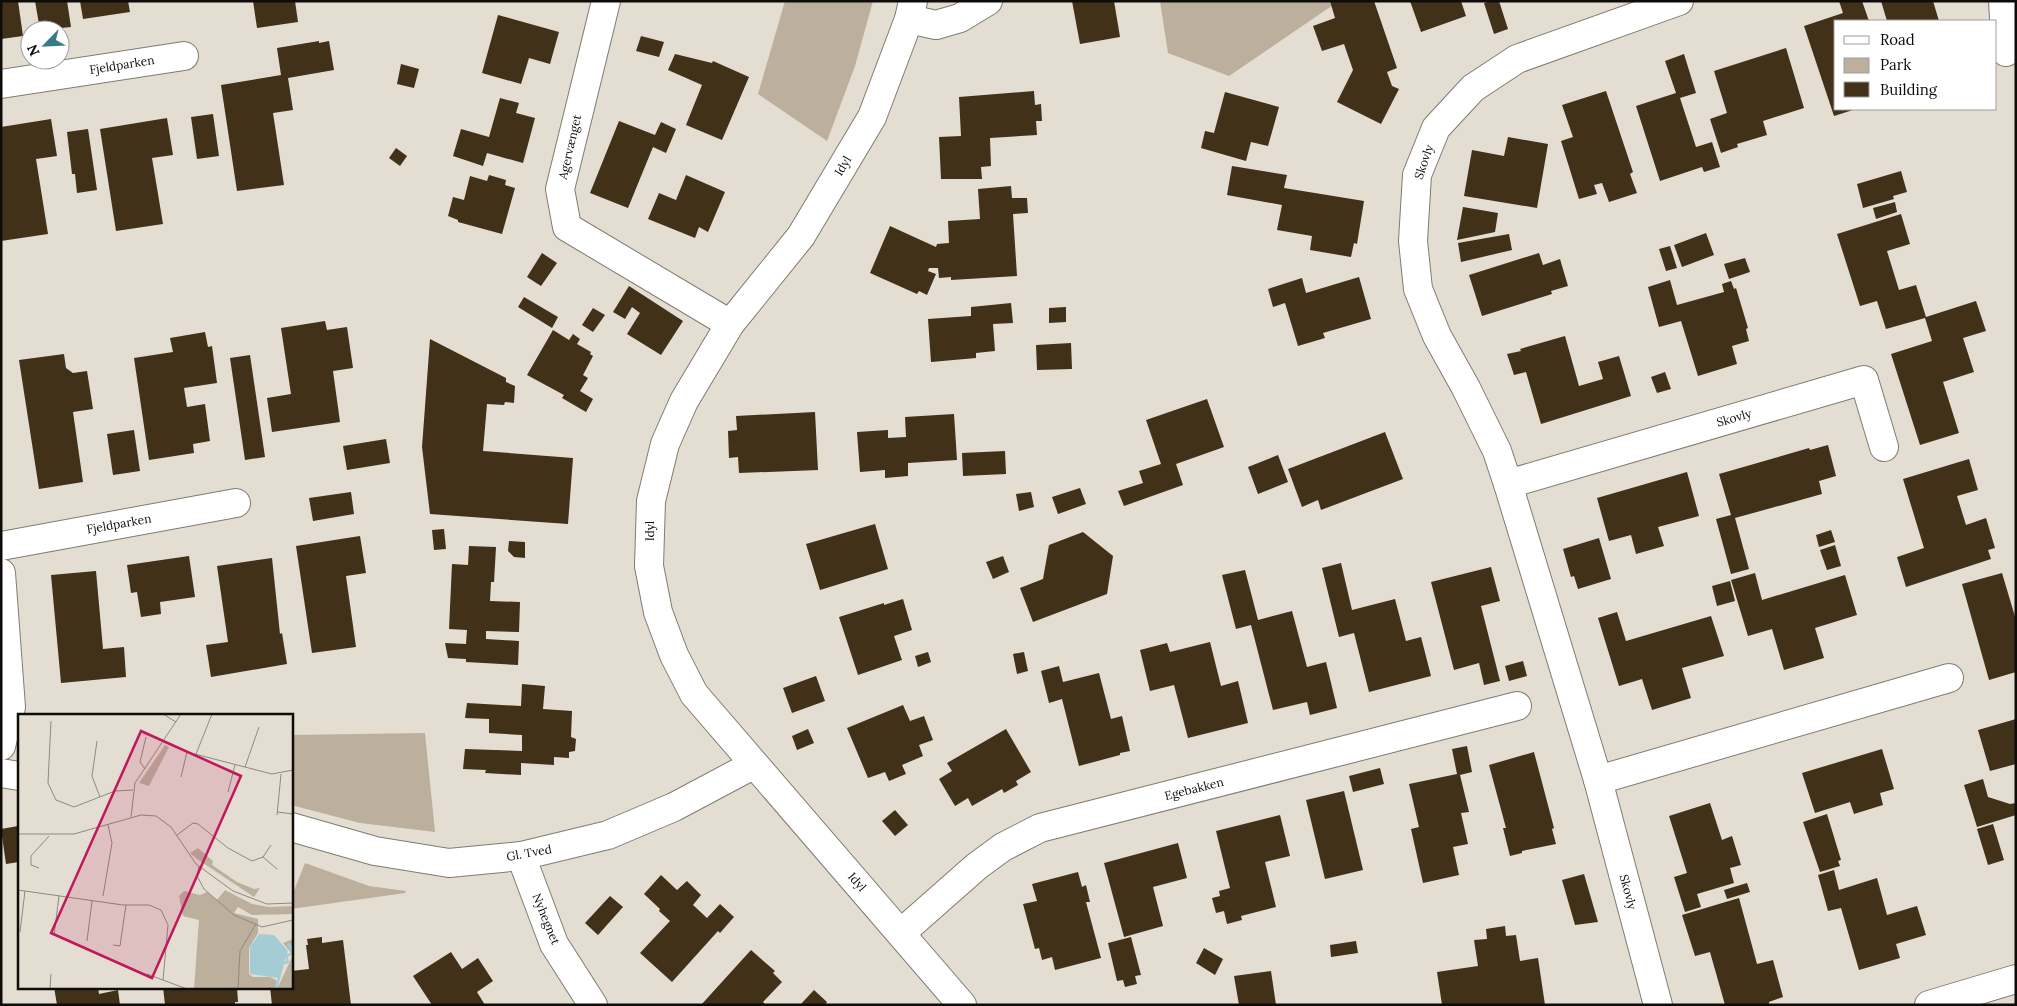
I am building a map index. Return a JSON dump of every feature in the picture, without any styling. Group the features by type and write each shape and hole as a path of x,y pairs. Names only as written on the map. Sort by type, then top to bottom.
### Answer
{"street":[{"name":"Agervænget","path":"606,1 560,189 568,226 730,324"},
{"name":"Idyl","path":"962,1005 902,933 753,765 694,694 674,655 658,612 649,566 650,501 665,444 684,401 730,324 801,236 845,164 872,117 911,10 936,25 960,18 988,1"},
{"name":"Skovly","path":"1658,1005 1598,780 1508,484 1497,450 1437,336 1418,289 1413,241 1417,175 1436,128 1474,88 1517,59 1679,1"},
{"path":"2003,1 2006,52"},
{"name":"Fjeldparken","path":"1,84 184,56"},
{"name":"Skovly","path":"1508,484 1864,380 1884,446"},
{"name":"Fjeldparken","path":"1,546 236,503"},
{"path":"1,573 11,708 1,746"},
{"path":"1598,780 1948,678"},
{"name":"Egebakken","path":"902,933 977,866 1003,847 1040,828 1517,706"},
{"name":"Gl. Tved","path":"293,833 375,851 449,863 521,856 608,835 674,807 753,765"},
{"path":"1,773 18,776"},
{"name":"Nyhegnet","path":"521,856 554,944 593,1005"},
{"path":"1929,1005 2016,979"}],"green space":[{"path":"785,1 873,1 855,66 827,141 758,94"},
{"path":"1160,1 1339,1 1229,76 1168,53"},
{"path":"425,733 435,832 360,823 292,805 292,735"},
{"path":"305,863 369,886 406,891 405,893 292,909 292,896"}],"building":[{"path":"1,1 18,1 21,20 20,36 1,39"},
{"path":"35,1 67,1 70,20 38,20"},
{"path":"80,1 128,1 130,12 83,19"},
{"path":"253,1 295,1 298,22 257,28"},
{"path":"1072,1 1114,1 1120,37 1080,44"},
{"path":"1330,1 1374,1 1397,68 1387,72 1392,86 1399,89 1381,124 1337,102 1353,70 1344,44 1322,51 1313,26 1335,18"},
{"path":"1410,1 1461,1 1466,16 1421,32"},
{"path":"1499,1 1508,29 1494,34 1484,3"},
{"path":"1839,1 1862,1 1869,20 1834,20 1834,110 1853,110 1834,116 1804,26 1843,13"},
{"path":"1881,1 1933,1 1939,20 1887,20"},
{"path":"498,15 559,32 550,64 529,58 521,84 482,73"},
{"path":"641,36 664,42 659,57 636,51"},
{"path":"319,41 319,43 329,41 334,70 288,78 293,110 273,113 284,185 237,191 221,85 281,75 277,48"},
{"path":"1786,48 1804,108 1763,121 1767,135 1737,144 1738,147 1721,153 1710,119 1727,113 1714,71"},
{"path":"675,54 712,63 713,61 749,77 722,140 686,125 702,85 668,70"},
{"path":"1684,54 1696,93 1680,98 1696,147 1712,142 1720,167 1704,172 1702,167 1660,181 1636,106 1676,93 1665,61"},
{"path":"401,64 419,69 414,88 397,84"},
{"path":"1034,91 1035,105 1041,104 1042,121 1036,121 1037,135 990,138 991,166 981,167 982,179 941,179 939,137 961,136 959,97"},
{"path":"1606,91 1633,172 1630,174 1637,193 1609,202 1602,183 1594,185 1597,194 1579,199 1561,141 1573,137 1562,105"},
{"path":"1225,92 1279,107 1268,146 1251,142 1246,161 1201,148 1205,131 1214,133"},
{"path":"500,98 519,103 516,113 535,118 523,163 487,153 483,166 453,156 461,129 489,137"},
{"path":"213,114 219,156 197,159 191,117"},
{"path":"167,118 173,155 152,158 163,224 116,231 100,129"},
{"path":"51,119 57,156 36,159 48,234 1,241 1,127"},
{"path":"619,121 655,135 661,122 676,129 666,153 653,147 628,208 590,193"},
{"path":"88,129 97,190 77,193 75,174 72,174 67,132"},
{"path":"1508,137 1548,144 1537,208 1464,196 1472,150 1504,156"},
{"path":"396,148 407,156 400,166 389,158"},
{"path":"1232,166 1287,175 1284,188 1364,201 1357,244 1354,243 1351,257 1310,250 1312,236 1277,230 1282,205 1227,195"},
{"path":"1901,171 1907,192 1893,196 1894,199 1863,208 1857,184"},
{"path":"489,175 506,180 505,185 515,188 502,234 458,222 458,220 448,216 453,197 464,200 470,176 487,181"},
{"path":"686,175 725,192 708,232 699,227 695,238 648,219 659,193 676,200"},
{"path":"1011,186 1012,198 1027,198 1028,213 1013,214 1017,276 951,280 951,277 939,278 938,268 929,268 928,271 936,274 927,295 919,291 917,294 870,273 890,226 936,247 937,244 949,243 948,221 980,219 978,189"},
{"path":"1895,202 1897,212 1876,219 1873,208"},
{"path":"1463,207 1498,213 1495,232 1457,240"},
{"path":"1901,214 1910,244 1887,251 1899,290 1916,285 1926,317 1976,301 1986,331 1963,338 1974,372 1943,382 1959,433 1920,445 1891,354 1932,341 1925,318 1886,329 1877,301 1860,306 1837,234"},
{"path":"1706,233 1714,255 1682,267 1674,245"},
{"path":"1509,234 1512,250 1461,262 1458,243"},
{"path":"1670,246 1677,268 1666,271 1659,249"},
{"path":"542,253 557,263 541,286 527,277"},
{"path":"1539,253 1543,265 1560,259 1568,286 1551,291 1552,294 1482,316 1469,275"},
{"path":"1745,258 1750,272 1729,279 1724,264"},
{"path":"1359,277 1371,319 1323,333 1325,338 1298,346 1285,303 1273,307 1268,289 1302,278 1306,293"},
{"path":"1670,280 1677,305 1724,292 1722,284 1731,281 1734,289 1736,288 1748,328 1746,329 1749,341 1732,346 1737,364 1698,376 1681,321 1659,327 1648,287"},
{"path":"629,286 683,321 661,355 627,334 640,313 632,307 625,319 613,312"},
{"path":"524,297 558,317 552,328 518,307"},
{"path":"1011,303 1013,323 993,324 995,351 976,353 976,358 931,362 928,319 971,316 971,307"},
{"path":"1066,307 1066,322 1049,323 1049,308"},
{"path":"593,308 605,315 593,332 582,325"},
{"path":"325,321 327,330 347,327 353,368 333,371 340,422 272,432 267,398 291,394 281,328"},
{"path":"553,330 569,340 573,334 580,339 577,344 591,352 590,354 593,356 583,375 588,378 580,391 593,399 586,412 562,398 564,395 527,375"},
{"path":"205,332 208,347 212,346 217,383 184,388 187,407 205,404 210,441 193,444 194,453 149,460 134,358 173,352 170,338"},
{"path":"1565,336 1579,386 1603,379 1598,362 1619,356 1631,396 1541,424 1526,372 1514,375 1507,354"},
{"path":"430,339 506,378 506,382 515,386 514,403 505,402 504,405 487,404 483,451 573,458 568,524 430,514 422,447"},
{"path":"1071,343 1072,369 1037,370 1036,345"},
{"path":"64,354 66,368 73,373 87,371 93,409 73,412 83,482 39,489 19,360"},
{"path":"250,355 265,457 245,460 230,358"},
{"path":"1665,372 1671,389 1657,393 1651,377"},
{"path":"1207,399 1224,447 1176,464 1183,485 1124,506 1118,491 1143,483 1139,471 1161,464 1146,420"},
{"path":"815,412 818,470 739,473 738,457 729,458 728,431 737,430 736,416"},
{"path":"954,414 957,460 908,463 908,476 885,478 885,470 860,472 857,432 888,430 888,438 906,437 905,417"},
{"path":"134,430 140,471 113,475 107,434"},
{"path":"1385,432 1403,479 1321,510 1318,500 1302,507 1288,469"},
{"path":"386,439 390,463 347,470 343,446"},
{"path":"1828,445 1836,476 1819,481 1822,494 1735,518 1749,569 1731,574 1716,519 1731,515 1719,474 1809,448 1810,450"},
{"path":"1005,451 1006,474 963,476 962,453"},
{"path":"1278,455 1288,482 1258,494 1248,467"},
{"path":"1969,459 1978,490 1957,496 1966,525 1986,518 1995,548 1988,550 1991,559 1906,587 1897,557 1924,548 1903,479"},
{"path":"1687,472 1699,516 1658,527 1664,546 1636,554 1631,535 1609,541 1597,498"},
{"path":"1080,488 1086,504 1058,514 1052,497"},
{"path":"351,492 354,514 313,521 309,498"},
{"path":"1031,492 1034,507 1019,511 1016,494"},
{"path":"875,524 888,569 820,590 806,544"},
{"path":"444,529 446,549 434,550 432,530"},
{"path":"1831,530 1835,542 1819,547 1816,535"},
{"path":"1083,532 1113,556 1107,594 1033,622 1020,588 1043,579 1049,545"},
{"path":"360,536 366,573 346,576 356,647 312,653 296,546"},
{"path":"1599,538 1611,579 1578,589 1574,576 1571,577 1563,549"},
{"path":"509,541 525,542 525,558 514,557 508,551"},
{"path":"1835,545 1841,566 1827,570 1820,550"},
{"path":"469,546 496,547 494,582 491,582 490,601 520,602 519,632 486,631 486,639 519,641 518,665 466,662 466,659 448,658 445,643 466,644 467,630 449,629 452,564 468,565"},
{"path":"189,556 195,597 160,602 161,614 141,617 137,592 131,593 127,565"},
{"path":"1003,556 1009,572 993,579 986,562"},
{"path":"272,558 280,634 282,633 287,664 211,677 206,645 228,642 217,566"},
{"path":"1341,563 1352,610 1395,599 1406,641 1421,637 1431,676 1369,692 1354,633 1339,637 1322,568"},
{"path":"1491,567 1500,601 1481,606 1500,681 1484,685 1479,663 1454,670 1431,582"},
{"path":"1245,570 1258,620 1292,611 1307,667 1326,662 1337,708 1310,715 1307,702 1273,710 1251,625 1236,629 1222,575"},
{"path":"96,571 103,649 124,647 126,677 61,683 51,575"},
{"path":"1755,573 1762,600 1845,575 1857,615 1815,628 1824,658 1784,670 1772,629 1748,636 1731,580"},
{"path":"2002,573 2016,620 2016,672 1989,680 1962,584"},
{"path":"1730,581 1735,601 1717,606 1712,586"},
{"path":"903,599 912,630 894,636 902,660 858,675 839,617"},
{"path":"1617,612 1626,641 1711,616 1724,656 1682,668 1691,698 1652,710 1642,679 1619,686 1598,618"},
{"path":"1210,642 1221,686 1238,681 1248,723 1188,738 1174,685 1150,691 1140,650 1167,643 1170,652"},
{"path":"928,652 931,662 918,667 915,656"},
{"path":"1024,652 1028,671 1017,674 1013,654"},
{"path":"1523,661 1527,676 1509,681 1505,666"},
{"path":"1059,666 1063,682 1099,673 1111,719 1122,716 1130,751 1079,766 1062,699 1049,703 1041,671"},
{"path":"816,676 825,701 792,713 783,688"},
{"path":"522,684 545,686 543,709 572,711 571,737 576,739 575,751 569,752 569,758 554,757 554,765 521,763 521,775 485,773 486,770 463,769 465,749 522,751 522,735 489,733 489,719 465,718 467,703 521,706"},
{"path":"903,705 910,721 924,716 933,740 919,745 923,756 902,765 906,774 889,781 885,772 868,778 847,728"},
{"path":"2016,719 2016,764 1990,771 1978,730"},
{"path":"808,729 814,743 797,750 792,736"},
{"path":"1006,729 1031,772 1016,781 1018,785 1004,793 1002,789 972,806 968,798 955,806 939,779 952,771 947,763"},
{"path":"1467,746 1472,772 1460,775 1469,812 1461,813 1468,844 1453,847 1459,875 1423,883 1411,829 1419,827 1409,784 1457,774 1452,749"},
{"path":"1882,749 1894,789 1880,793 1883,805 1854,814 1850,802 1815,813 1802,773"},
{"path":"1534,752 1554,828 1552,829 1556,844 1522,851 1522,853 1510,856 1503,828 1506,828 1489,765"},
{"path":"1380,768 1384,784 1353,792 1349,776"},
{"path":"1983,779 1988,797 2010,804 2016,803 2016,815 1977,827 1964,785"},
{"path":"1344,791 1363,870 1325,879 1306,800"},
{"path":"1710,803 1722,840 1732,836 1741,865 1730,868 1734,883 1697,894 1701,907 1685,912 1674,877 1687,873 1669,816"},
{"path":"895,810 908,825 895,836 882,821"},
{"path":"1827,814 1841,860 1838,861 1840,866 1820,872 1803,822"},
{"path":"1280,815 1290,856 1265,862 1276,907 1241,916 1242,920 1227,924 1224,911 1216,913 1212,898 1220,896 1219,891 1230,888 1216,831"},
{"path":"1993,824 2004,860 1988,865 1977,829"},
{"path":"18,826 18,862 6,864 1,829"},
{"path":"1178,843 1187,878 1153,887 1163,926 1124,937 1104,863"},
{"path":"1834,870 1839,890 1877,878 1887,915 1917,906 1926,935 1896,944 1900,958 1859,970 1841,908 1828,911 1818,875"},
{"path":"1078,872 1082,887 1086,885 1090,902 1086,902 1101,958 1055,970 1052,957 1042,960 1039,948 1035,949 1023,904 1037,901 1032,884"},
{"path":"1584,874 1598,922 1575,925 1562,880"},
{"path":"661,875 677,890 687,881 701,895 693,905 707,918 720,904 734,917 720,933 718,931 672,982 640,953 670,921 644,894"},
{"path":"1747,883 1750,892 1727,899 1724,890"},
{"path":"610,896 623,907 598,935 585,923"},
{"path":"1739,898 1757,964 1773,960 1783,997 1769,1002 1769,1005 1725,1005 1710,952 1695,956 1682,915"},
{"path":"1505,926 1506,936 1516,935 1520,961 1538,958 1545,1005 1442,1005 1437,972 1478,966 1474,940 1487,939 1486,929"},
{"path":"322,937 322,943 343,940 351,1005 272,1005 270,988 292,988 292,971 309,969 307,939"},
{"path":"1131,937 1141,975 1135,976 1137,984 1125,987 1123,980 1117,981 1108,943"},
{"path":"1356,941 1358,953 1331,957 1330,945"},
{"path":"1204,948 1223,959 1215,975 1196,963"},
{"path":"751,950 775,971 773,973 782,982 763,1002 766,1005 701,1005"},
{"path":"451,952 462,969 478,958 493,981 477,992 485,1005 432,1005 413,976"},
{"path":"1271,971 1276,1005 1239,1005 1234,976"},
{"path":"54,988 98,988 99,994 118,990 120,1005 57,1005"},
{"path":"163,988 237,988 238,1002 235,1002 235,1005 165,1005"},
{"path":"814,990 827,1002 825,1005 800,1005"}]}
